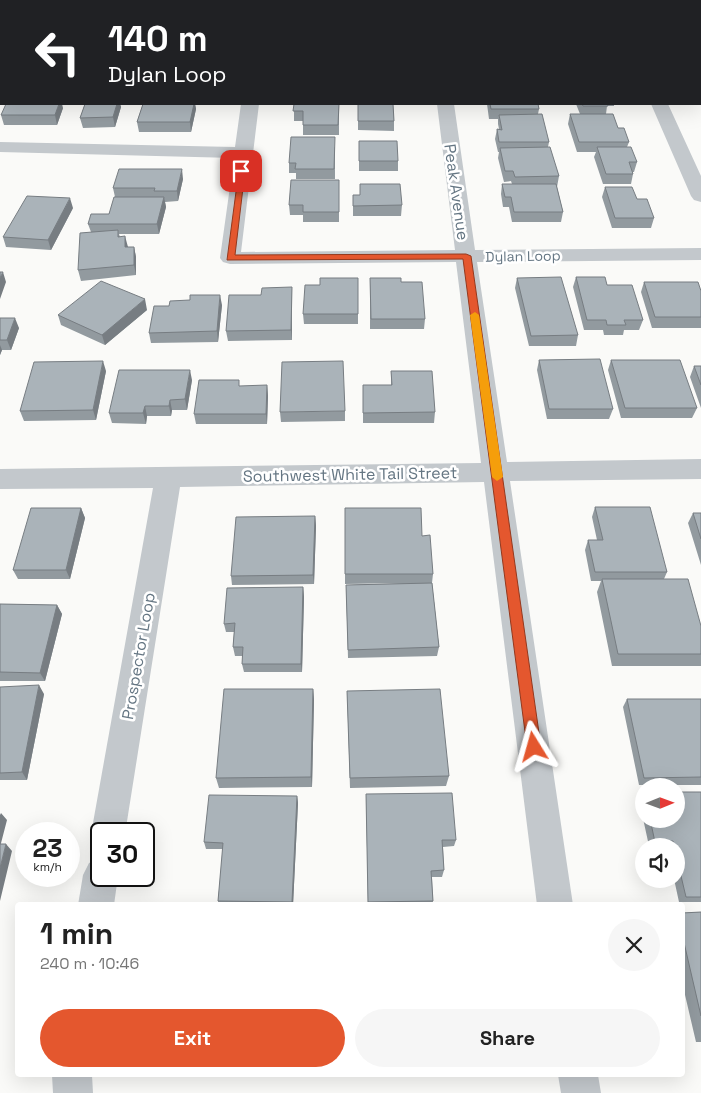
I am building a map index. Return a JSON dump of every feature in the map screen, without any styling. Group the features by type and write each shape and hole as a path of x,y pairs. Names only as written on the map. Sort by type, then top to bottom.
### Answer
{"street":[{"name":"Dylan Loop","path":"250,105 230,258 701,254"},
{"name":"Peak Avenue","path":"445,105 555,902"},
{"path":"660,105 701,196"},
{"path":"0,147 70,147 116,152 244,153"},
{"name":"Southwest White Tail Street","path":"0,479 168,479 496,471 701,469"},
{"name":"Prospector Loop","path":"110,822 168,479"},
{"path":"96,902 99,887"},
{"path":"72,1077 74,1093"},
{"path":"578,1077 581,1093"}],"building":[{"path":"6,105 59,105 55,115 1,115"},
{"path":"85,105 117,105 113,117 80,118"},
{"path":"143,105 194,105 190,122 137,122"},
{"path":"294,105 339,105 338,125 303,125 303,111 293,111"},
{"path":"358,105 393,105 394,121 358,121"},
{"path":"490,105 538,105 539,109 491,109"},
{"path":"582,105 608,106 583,106"},
{"path":"542,114 549,142 499,142 497,129 502,130 499,115"},
{"path":"570,114 613,114 618,128 624,128 629,142 579,142"},
{"path":"291,137 335,137 334,169 295,169 296,163 289,163"},
{"path":"359,141 397,141 398,161 359,161"},
{"path":"550,147 559,176 515,177 513,171 505,171 500,148"},
{"path":"597,147 631,147 637,162 629,162 633,174 606,174"},
{"path":"119,169 182,169 177,191 154,191 155,188 113,188"},
{"path":"291,180 339,180 339,212 303,212 303,205 289,205"},
{"path":"360,184 400,184 402,205 353,206 353,195 360,195"},
{"path":"502,184 556,184 563,212 514,212 511,197 505,197"},
{"path":"605,187 632,187 637,199 647,199 654,218 615,218"},
{"path":"27,196 70,198 48,240 3,237"},
{"path":"114,197 164,197 157,224 88,224 91,214 109,214"},
{"path":"118,230 118,237 125,236 125,247 134,247 134,265 78,270 80,233"},
{"path":"561,277 578,335 531,336 517,278"},
{"path":"576,277 605,277 607,285 632,285 643,320 624,320 626,325 607,325 606,320 587,320"},
{"path":"320,278 358,278 358,314 303,314 305,285 320,285"},
{"path":"370,278 401,278 401,282 422,282 425,319 371,319"},
{"path":"101,281 145,299 102,335 58,315"},
{"path":"644,282 698,282 701,291 701,317 655,317"},
{"path":"292,287 291,330 226,331 229,295 261,295 262,288"},
{"path":"190,295 220,295 217,331 149,333 154,306 169,306 170,301 190,300"},
{"path":"0,318 15,318 7,340 0,340"},
{"path":"600,359 613,409 549,409 539,360"},
{"path":"611,360 680,360 697,408 625,408"},
{"path":"103,361 93,410 20,411 34,362"},
{"path":"343,361 345,411 280,412 282,362"},
{"path":"694,366 701,366 701,385"},
{"path":"119,370 190,370 185,399 170,400 169,406 145,406 143,413 109,413"},
{"path":"391,371 432,371 435,412 363,413 363,385 392,385"},
{"path":"199,380 239,380 239,386 267,385 266,414 194,414"},
{"path":"595,507 650,507 667,572 595,572 588,540 603,540"},
{"path":"31,508 81,508 66,570 13,570"},
{"path":"345,508 421,508 422,536 430,535 433,574 345,574"},
{"path":"693,513 701,513 701,539"},
{"path":"315,516 313,575 231,576 236,517"},
{"path":"602,579 688,579 701,626 701,654 618,654"},
{"path":"432,583 439,647 348,650 346,585"},
{"path":"303,587 301,664 242,664 243,647 233,647 235,623 224,624 227,588"},
{"path":"0,604 57,605 40,673 0,672"},
{"path":"39,685 22,772 0,773 0,687"},
{"path":"224,689 313,689 311,777 216,778"},
{"path":"440,689 449,776 350,778 347,691"},
{"path":"627,699 701,699 701,777 644,778"},
{"path":"685,792 701,792 701,897 686,897 684,888 685,838 654,838 652,828 685,828"},
{"path":"452,793 456,840 442,840 444,870 431,871 433,901 368,902 366,794"},
{"path":"209,795 297,796 292,902 218,901 223,843 204,842"},
{"path":"0,844 6,844 0,868"},
{"path":"701,912 701,1016 685,947 685,913"}],"slow traffic":[{"path":"475,315 497,477"}],"route":[{"path":"241,171 230,258 466,256 534,747"}]}
